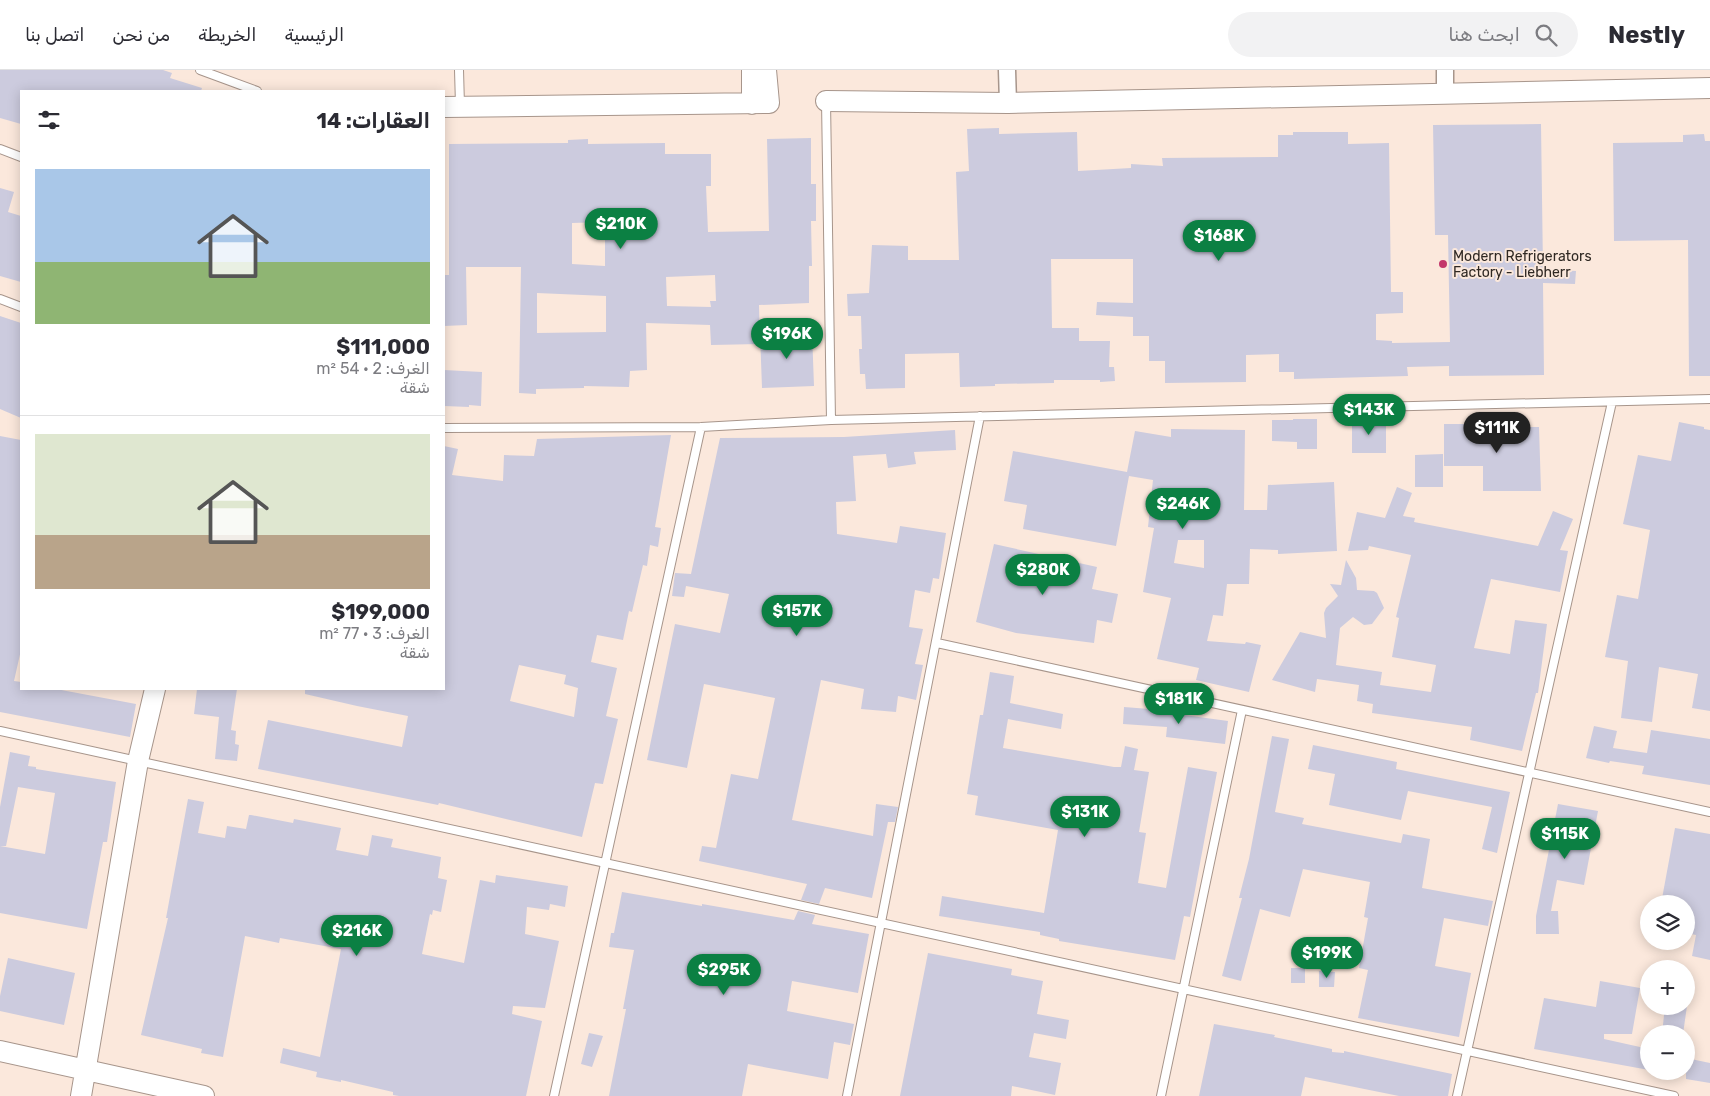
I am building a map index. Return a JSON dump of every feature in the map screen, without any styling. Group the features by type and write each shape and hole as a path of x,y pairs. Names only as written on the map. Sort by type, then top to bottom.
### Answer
{"street":[{"path":"752,70 760,103"},
{"path":"760,103 766,70"},
{"path":"1007,70 1008,103"},
{"path":"1445,70 1446,94"},
{"path":"826,101 1008,103 1710,88"},
{"path":"452,107 760,103"},
{"path":"81,1096 87,1071 138,761 155,690"},
{"path":"0,1051 204,1096"}],"lane":[{"path":"200,70 254,90"},
{"path":"452,107 459,70"},
{"path":"826,101 831,420"},
{"path":"0,149 20,157"},
{"path":"0,299 20,307"},
{"path":"445,428 700,427 831,420 1710,399"},
{"path":"1457,1096 1612,402"},
{"path":"847,1096 937,644 980,416"},
{"path":"554,1096 700,427"},
{"path":"937,644 1710,812"},
{"path":"1161,1096 1242,710"},
{"path":"0,731 1674,1096"}],"building":[{"path":"0,70 163,70 172,73 170,78 202,88 201,90 20,90 20,124 0,118"},
{"path":"1541,124 1543,269 1576,271 1575,284 1543,283 1544,375 1449,376 1449,366 1407,367 1408,376 1294,379 1294,372 1279,372 1279,354 1246,355 1246,382 1165,383 1165,361 1149,361 1149,336 1133,336 1133,317 1096,315 1097,302 1133,303 1133,259 1051,259 1052,328 1079,328 1079,341 1110,341 1109,367 1114,367 1115,381 1054,380 1054,383 995,384 995,386 960,387 959,353 905,354 905,388 866,389 865,374 860,374 859,349 862,349 861,316 848,316 847,294 869,293 872,245 908,246 908,260 959,260 956,172 969,171 967,129 999,128 999,134 1077,132 1078,171 1131,168 1131,164 1163,166 1162,158 1278,157 1278,135 1293,135 1293,132 1348,132 1348,144 1389,143 1391,292 1403,292 1403,313 1376,314 1376,340 1392,341 1392,343 1450,342 1448,235 1435,235 1433,125"},
{"path":"1704,134 1705,141 1710,141 1710,376 1689,376 1688,240 1614,241 1613,143 1683,142 1683,135"},
{"path":"811,138 811,184 816,184 816,221 811,221 812,266 809,266 809,303 759,305 760,344 711,345 710,325 646,323 647,370 630,371 629,387 584,386 584,388 536,389 536,394 519,393 521,267 466,267 467,325 445,326 445,275 449,275 449,144 568,143 568,140 588,139 588,144 665,143 665,154 711,154 711,186 706,186 708,232 769,231 767,139","holes":["605,222 605,266 572,264 572,223","715,275 716,301 710,301 711,307 667,306 666,277","537,293 606,296 606,332 537,333"]},
{"path":"0,188 14,192 8,212 20,216 20,282 0,276"},
{"path":"0,316 20,323 20,418 0,409"},
{"path":"812,332 814,386 762,388 760,333"},
{"path":"445,370 482,372 481,406 469,405 469,407 445,406"},
{"path":"1386,418 1386,453 1352,453 1352,419"},
{"path":"1317,419 1317,449 1297,449 1297,442 1272,441 1272,420"},
{"path":"1679,422 1710,430 1710,711 1692,708 1698,674 1659,667 1652,722 1621,718 1628,661 1605,657 1617,595 1638,599 1650,530 1623,524 1638,455 1671,461"},
{"path":"1444,424 1524,424 1524,427 1539,427 1541,491 1483,491 1483,466 1444,466"},
{"path":"1171,429 1245,430 1244,510 1267,510 1268,485 1334,482 1337,551 1278,554 1278,550 1250,549 1249,584 1227,584 1223,616 1213,615 1207,641 1245,644 1246,642 1261,645 1249,692 1196,680 1199,668 1157,659 1171,598 1143,592 1154,528 1148,527 1153,480 1129,476 1116,546 1023,529 1027,505 1004,501 1013,451 1127,472 1135,431 1171,437","holes":["1178,540 1204,540 1204,568 1174,563"]},
{"path":"955,430 956,450 914,452 916,464 888,468 886,454 853,456 856,501 836,502 837,534 897,543 900,526 946,533 939,579 933,578 930,593 915,590 909,627 923,629 915,664 923,665 916,700 898,696 896,712 861,709 864,689 821,680 792,820 873,836 876,804 898,807 895,822 888,822 872,898 825,888 819,904 801,900 807,884 699,861 702,846 716,848 731,774 758,779 775,698 704,684 687,768 647,760 675,624 720,633 729,594 686,586 684,597 672,596 675,573 691,574 720,438 844,437"},
{"path":"671,435 655,527 661,528 658,547 650,545 647,566 643,565 632,612 629,611 623,640 597,635 591,662 617,668 606,716 618,719 603,784 595,783 582,837 439,803 438,805 258,769 268,720 402,747 408,716 305,694 305,690 445,690 445,446 458,449 452,475 503,481 504,455 534,456 537,439","holes":["519,665 566,675 564,684 578,688 574,717 510,701"]},
{"path":"0,436 20,440 20,654 14,681 20,682 20,690 61,690 136,704 130,737 0,712"},
{"path":"1443,454 1443,487 1415,487 1415,455"},
{"path":"1397,487 1412,493 1403,516 1415,518 1414,522 1538,546 1553,511 1573,519 1560,550 1568,551 1560,592 1491,579 1474,648 1510,654 1515,620 1547,624 1538,693 1536,693 1522,751 1470,740 1472,727 1372,713 1373,704 1357,701 1359,685 1317,679 1315,692 1272,680 1300,632 1326,638 1324,613 1326,608 1338,596 1330,584 1341,585 1346,560 1356,578 1357,590 1374,591 1377,593 1384,608 1372,624 1364,625 1353,617 1340,628 1336,665 1382,672 1380,685 1431,692 1436,665 1392,657 1399,618 1396,617 1411,555 1369,546 1368,550 1348,551 1357,512 1385,518"},
{"path":"994,544 1097,567 1092,589 1118,594 1112,623 1097,620 1094,643 1016,633 976,622"},
{"path":"990,672 1014,676 1010,703 1063,714 1061,729 1008,719 1003,748 1114,767 1121,767 1125,746 1138,749 1134,770 1149,772 1139,832 1146,833 1138,883 1166,888 1188,767 1217,772 1190,917 1184,916 1175,960 1059,941 1059,939 1040,935 1040,932 939,916 942,896 1044,913 1058,830 975,815 978,796 967,794 980,715 983,715"},
{"path":"197,690 237,690 231,730 236,731 235,744 239,745 237,761 215,759 219,717 194,714"},
{"path":"1124,707 1162,710 1162,712 1228,721 1225,744 1166,737 1167,727 1123,724"},
{"path":"1594,726 1617,731 1613,748 1647,753 1651,730 1710,739 1710,785 1642,774 1644,766 1610,761 1609,763 1586,758"},
{"path":"1272,736 1289,739 1275,812 1304,818 1302,824 1401,843 1403,834 1430,839 1422,888 1493,901 1488,926 1444,918 1435,966 1471,973 1459,1037 1358,1018 1368,970 1359,968 1368,918 1364,917 1370,882 1303,869 1290,917 1260,909 1241,981 1222,976 1242,898 1239,898 1249,859"},
{"path":"1313,745 1397,762 1396,769 1510,792 1497,853 1482,849 1492,807 1408,791 1401,820 1329,805 1335,774 1308,769"},
{"path":"10,752 30,756 28,766 36,767 36,769 116,782 107,842 103,842 87,929 0,913 0,807","holes":["18,787 55,793 45,854 0,846 6,846"]},
{"path":"188,799 204,802 198,833 225,838 227,826 246,829 249,815 293,823 294,819 341,828 336,850 368,856 372,835 393,839 391,847 441,857 438,878 447,880 441,912 433,910 432,915 430,914 422,954 464,963 480,880 495,883 496,875 568,886 565,907 550,904 549,910 527,907 525,934 559,941 545,1008 513,1006 512,1014 542,1021 526,1096 399,1096 393,1095 393,1092 341,1080 341,1082 316,1077 317,1072 280,1063 283,1048 320,1057 341,949 280,938 279,943 245,936 223,1057 201,1053 202,1049 141,1035 168,918 166,918"},
{"path":"1558,804 1598,811 1584,885 1557,880 1551,911 1558,911 1559,934 1536,934 1536,916"},
{"path":"1675,828 1710,834 1710,960 1692,956 1693,950 1695,950 1696,935 1695,895 1663,895"},
{"path":"622,892 794,920 798,911 815,915 812,924 869,934 858,993 792,981 787,1011 854,1024 850,1045 834,1042 828,1079 748,1064 742,1096 609,1096 626,1009 623,1009 634,950 609,947 611,933 614,933"},
{"path":"928,953 1012,969 1011,975 1043,981 1037,1014 1069,1020 1066,1039 1034,1033 1029,1057 1061,1063 1055,1095 1012,1086 1011,1096 900,1096"},
{"path":"8,958 75,973 64,1025 0,1011 0,996"},
{"path":"1291,968 1305,968 1305,983 1291,983"},
{"path":"1319,971 1335,972 1334,987 1319,987"},
{"path":"1600,981 1640,988 1632,1034 1604,1034 1604,1039 1640,1047 1640,1068 1534,1049 1544,998 1596,1007"},
{"path":"1664,1015 1686,1015 1684,1025 1663,1025"},
{"path":"1214,1024 1275,1035 1274,1037 1332,1049 1332,1052 1344,1053 1344,1051 1452,1074 1448,1096 1399,1096 1305,1077 1301,1096 1199,1096"},
{"path":"589,1033 603,1036 592,1067 581,1064"},
{"path":"1695,1060 1710,1063 1710,1083 1692,1080 1695,1080"}],"place":[{"name":"Modern Refrigerators Factory - Liebherr","path":"1443,264"}]}
